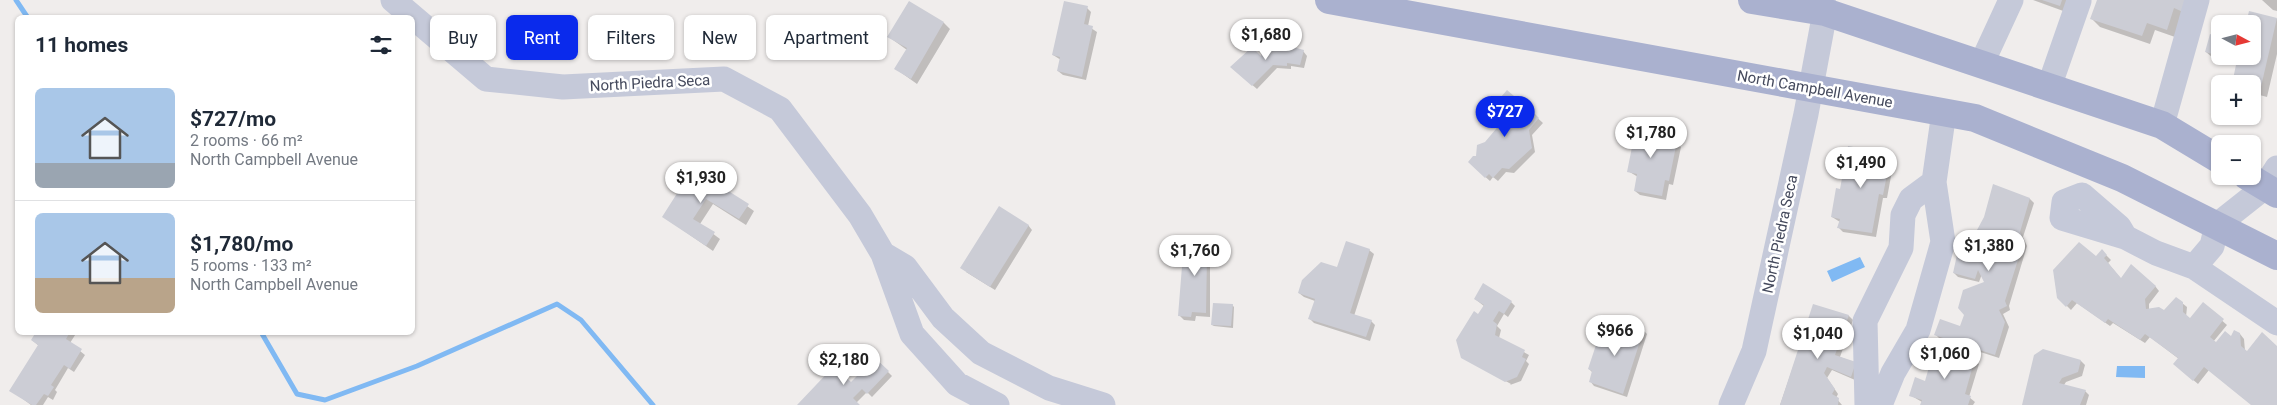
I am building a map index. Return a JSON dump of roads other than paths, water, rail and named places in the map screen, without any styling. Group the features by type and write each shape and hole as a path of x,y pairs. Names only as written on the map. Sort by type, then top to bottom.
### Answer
{"main road":[{"name":"North Campbell Avenue","path":"1328,0 1373,5 1811,89 1975,118 2122,178 2277,256"},
{"path":"1752,0 1827,4 1981,64 2162,125 2211,155"}],"street":[{"name":"North Piedra Seca","path":"393,0 411,15"},
{"path":"1981,64 2011,0"},
{"path":"2162,125 2197,0"},
{"path":"2049,87 2079,2"},
{"name":"North Piedra Seca","path":"1731,405 1754,351 1811,89 1827,4"},
{"name":"North Piedra Seca","path":"415,19 486,79 563,87 724,79 780,110 860,215 883,254 912,334 957,384 997,405"},
{"path":"1880,405 1893,373 1918,330 1943,242 1934,182 1944,112"},
{"path":"2194,267 2212,246 2217,225 2267,181"},
{"path":"1866,405 1865,321 1901,248 1903,215 1911,199 1934,182"},
{"path":"2125,237 2156,253 2194,267 2277,323"},
{"name":"North Piedra Seca","path":"883,254 905,267 943,318 981,353 1049,388 1103,405"}],"water":[{"path":"1860,257 1865,267 1832,282 1827,271"},
{"path":"2117,366 2145,366 2145,378 2116,377"}],"waterway":[{"path":"16,0 26,15"},
{"path":"263,335 297,394 325,400 417,366 557,304 581,320 653,405"}]}
